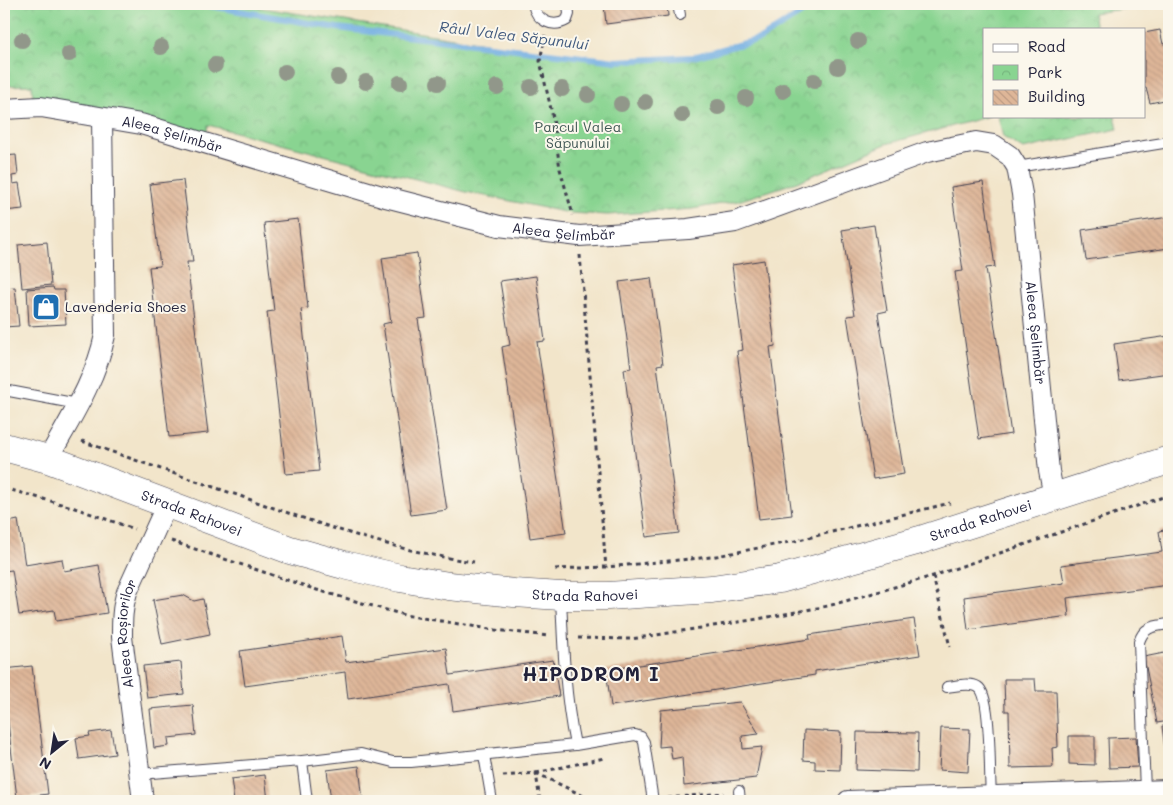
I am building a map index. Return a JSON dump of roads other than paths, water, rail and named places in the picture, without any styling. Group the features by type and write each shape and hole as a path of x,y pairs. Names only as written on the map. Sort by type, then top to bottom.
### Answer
{"main road":[{"name":"Strada Rahovei","path":"4,447 48,459 290,550 344,565 400,578 514,593 561,596 608,596 712,589 780,579 920,540 1169,460"}],"street":[{"name":"Aleea Șelimbăr","path":"4,109 41,107 141,124 382,196 499,226 579,236 688,229 735,222 927,152 976,142 994,145 1010,156 1017,168 1022,194 1049,471 1054,497"},
{"name":"Aleea Șelimbăr","path":"48,459 78,404 101,356 105,335 102,118"},
{"name":"Aleea Roșiorilor","path":"143,801 122,637 124,602 167,504"},
{"path":"848,801 1169,790"}],"lane":[{"path":"533,4 534,10 540,18 548,23 561,24 567,20 569,14 568,4"},
{"path":"678,4 680,15"},
{"path":"1017,168 1164,143 1169,140"},
{"path":"4,390 78,404"},
{"path":"561,596 571,727 575,745"},
{"path":"1145,790 1139,642 1141,635 1146,629 1169,624"},
{"path":"947,687 977,686 983,692 988,718 991,795"},
{"path":"139,774 302,761 360,754 393,762 484,755 575,745 635,735 641,737 644,742 652,800"},
{"path":"484,755 492,801"},
{"path":"302,761 307,801"}],"waterway":[{"name":"Râul Valea Săpunului","path":"199,4 337,28 616,61 693,57 760,39 816,4"}],"place":[{"name":"Lavenderia Shoes","path":"46,307"}],"district":[{"name":"HIPODROM I","path":"591,674"}],"park label":[{"name":"Parcul Valea Săpunului","path":"578,136"}]}
